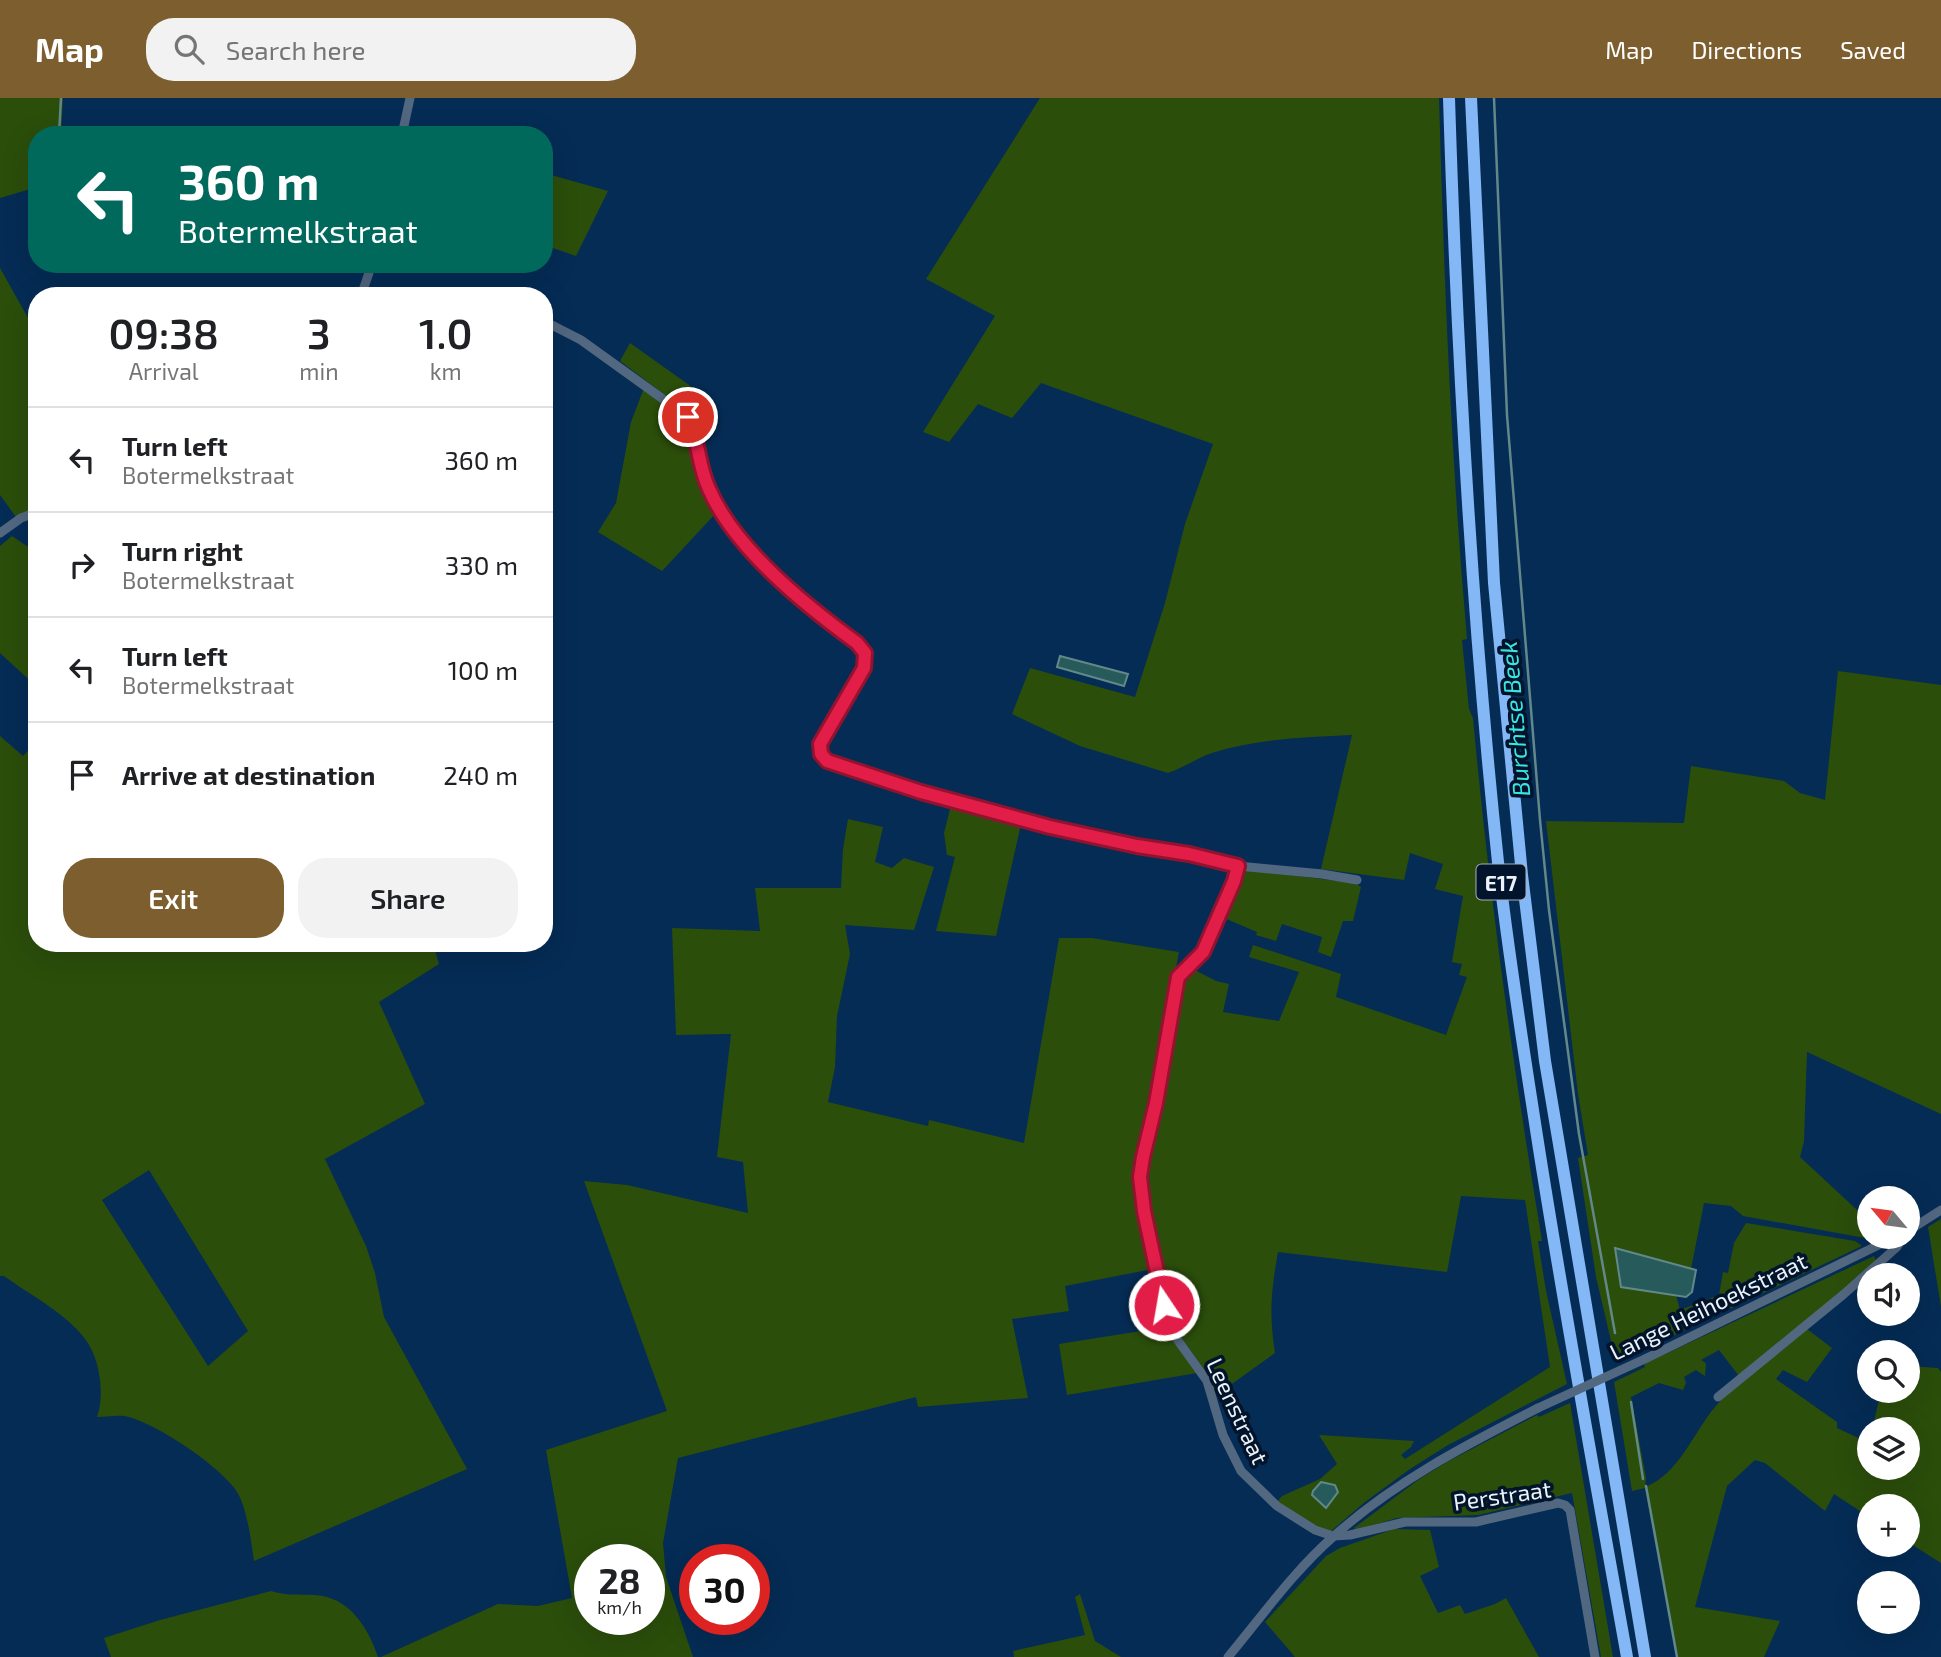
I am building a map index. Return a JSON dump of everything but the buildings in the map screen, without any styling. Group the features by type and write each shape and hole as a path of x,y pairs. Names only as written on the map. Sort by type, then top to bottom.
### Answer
{"highway":[{"name":"E17","path":"1449,98 1455,271 1473,588 1499,865 1562,1297 1627,1657"},
{"name":"E17","path":"1471,98 1494,583 1522,875 1545,1060 1645,1657"}],"street":[{"path":"404,126 410,98"},
{"path":"553,326 581,340 688,417 709,491 736,535 775,574 857,643 865,653 864,668 820,744 821,754 827,761 921,792 1050,827 1238,866 1357,880"},
{"path":"0,533 28,515"},
{"name":"Leenstraat","path":"1238,866 1203,952 1178,977 1140,1177 1144,1211 1164,1305 1174,1335 1207,1381 1223,1435 1241,1471 1277,1506 1315,1530 1333,1536"},
{"path":"1920,1223 1941,1210"},
{"name":"Lange Heihoekstraat","path":"1538,1408 1868,1250"},
{"path":"1718,1397 1894,1250"},
{"name":"Perstraat","path":"1228,1657 1333,1536 1431,1465 1538,1408"},
{"name":"Perstraat","path":"1333,1536 1350,1535 1405,1522 1476,1522 1558,1503 1565,1505 1570,1510 1595,1657"}],"green space":[{"path":"0,98 63,98 61,126 28,126 28,190 0,198"},
{"path":"1040,98 1439,98 1449,369 1467,639 1462,640 1503,980 1542,1241 1538,1241 1567,1384 1448,1445 1365,1502 1330,1532 1299,1518 1277,1502 1282,1496 1320,1479 1337,1464 1319,1435 1414,1441 1401,1455 1405,1459 1550,1367 1525,1200 1461,1196 1447,1272 1278,1252 1272,1302 1275,1353 1215,1396 1209,1376 1173,1322 1145,1189 1145,1169 1185,977 1193,969 1216,981 1229,984 1223,1012 1279,1021 1299,972 1249,957 1253,945 1341,974 1336,997 1446,1035 1467,977 1459,975 1462,964 1452,962 1463,896 1435,889 1443,864 1410,853 1404,880 1321,869 1352,735 1299,738 1229,748 1168,773 1080,746 1012,714 1030,668 1135,697 1165,603 1185,524 1213,444 1041,383 1012,418 978,404 949,442 923,432 995,316 926,279"},
{"path":"553,176 608,191 576,256 553,248"},
{"path":"0,268 28,318 28,511 16,517 0,495"},
{"path":"630,343 706,397 693,416 620,361"},
{"path":"644,388 683,420 689,430 701,484 716,513 662,571 598,532 616,503 631,422"},
{"path":"12,536 28,547 28,679 0,653 0,546"},
{"path":"1838,671 1941,685 1941,1114 1807,1052 1804,1141 1800,1157 1857,1210 1857,1237 1743,1216 1731,1206 1704,1203 1691,1269 1615,1248 1621,1287 1676,1295 1680,1310 1719,1295 1723,1272 1728,1273 1734,1243 1746,1223 1855,1241 1857,1248 1619,1359 1612,1345 1596,1277 1578,1158 1588,1155 1578,1094 1546,821 1684,823 1691,766 1784,781 1800,793 1825,800"},
{"path":"0,736 23,756 28,751 28,952 436,952 439,964 379,1002 425,1104 325,1159 366,1246 384,1317 467,1469 254,1561 243,1504 235,1489 200,1456 151,1426 124,1416 97,1417 101,1398 100,1377 94,1356 85,1339 58,1313 4,1276 0,1276","holes":["149,1170 248,1331 208,1366 102,1200"]},
{"path":"951,805 1021,824 996,936 936,931 955,857 947,855 944,833"},
{"path":"848,819 883,827 875,862 892,868 904,858 934,867 914,930 845,925 850,954 837,1016 835,1067 828,1102 928,1126 929,1120 1024,1143 1059,938 1092,938 1179,952 1136,1177 1153,1269 1065,1286 1069,1311 1012,1319 1028,1398 918,1407 916,1397 678,1458 663,1544 574,1544 574,1635 665,1635 665,1566 666,1577 679,1616 679,1635 686,1635 693,1657 381,1657 498,1604 538,1606 572,1598 546,1450 667,1411 584,1181 627,1185 748,1213 743,1162 717,1157 731,1034 676,1035 672,928 760,931 755,888 841,888"},
{"path":"1248,870 1355,883 1361,887 1353,921 1343,921 1331,957 1318,952 1322,937 1282,924 1276,941 1256,935 1257,932 1224,918 1243,872"},
{"path":"1941,1219 1941,1307 1928,1227"},
{"path":"1874,1256 1876,1261 1875,1263 1859,1263"},
{"path":"1857,1264 1857,1279 1739,1376 1719,1350 1701,1360 1706,1363 1705,1376 1696,1370 1684,1377 1686,1383 1683,1390 1659,1383 1631,1397 1646,1478 1645,1487 1657,1481 1676,1463 1707,1417 1725,1396 1807,1329 1832,1348 1807,1382 1783,1370 1776,1379 1837,1422 1837,1428 1857,1437 1857,1480 1920,1480 1920,1417 1875,1417 1878,1403 1920,1403 1920,1367 1938,1368 1941,1372 1941,1563 1920,1550 1920,1494 1857,1494 1857,1509 1834,1494 1825,1511 1765,1463 1755,1460 1727,1486 1695,1607 1780,1621 1764,1657 1678,1657 1645,1488 1632,1491 1614,1382 1645,1367 1644,1364"},
{"path":"1166,1327 1197,1373 1067,1395 1059,1344"},
{"path":"1570,1403 1613,1657 1601,1657 1572,1493 1478,1515 1397,1518 1357,1530 1354,1528 1418,1480 1447,1462 1537,1415 1539,1417"},
{"path":"1394,1529 1430,1530 1439,1567 1420,1576 1438,1613 1460,1605 1465,1614 1506,1598 1539,1657 1295,1657 1265,1622 1326,1556 1340,1548"},
{"path":"271,1591 315,1595 338,1601 363,1625 378,1657 111,1657 104,1638 160,1620"},
{"path":"1080,1594 1095,1641 1121,1657 1014,1657 1013,1651 1085,1635 1075,1597"}],"shaded area":[{"path":"1060,656 1128,674 1124,686 1057,667"},
{"path":"1615,1248 1696,1270 1692,1292 1686,1297 1621,1287"},
{"path":"1321,1482 1335,1485 1338,1492 1326,1508 1312,1495"}],"waterway":[{"path":"59,126 61,98"},
{"name":"Burchtse Beek","path":"1494,98 1507,415 1540,820 1549,910 1579,1134 1615,1333"},
{"name":"Burchtse Beek","path":"1631,1402 1643,1479"},
{"name":"Burchtse Beek","path":"1646,1486 1677,1657"}],"route":[{"path":"688,417 709,491 736,535 775,574 857,643 865,653 864,668 858,681 820,744 821,754 827,761 921,792 1050,827 1238,866 1203,952 1178,977 1156,1103 1143,1157 1140,1177 1144,1211 1164,1305"}]}
